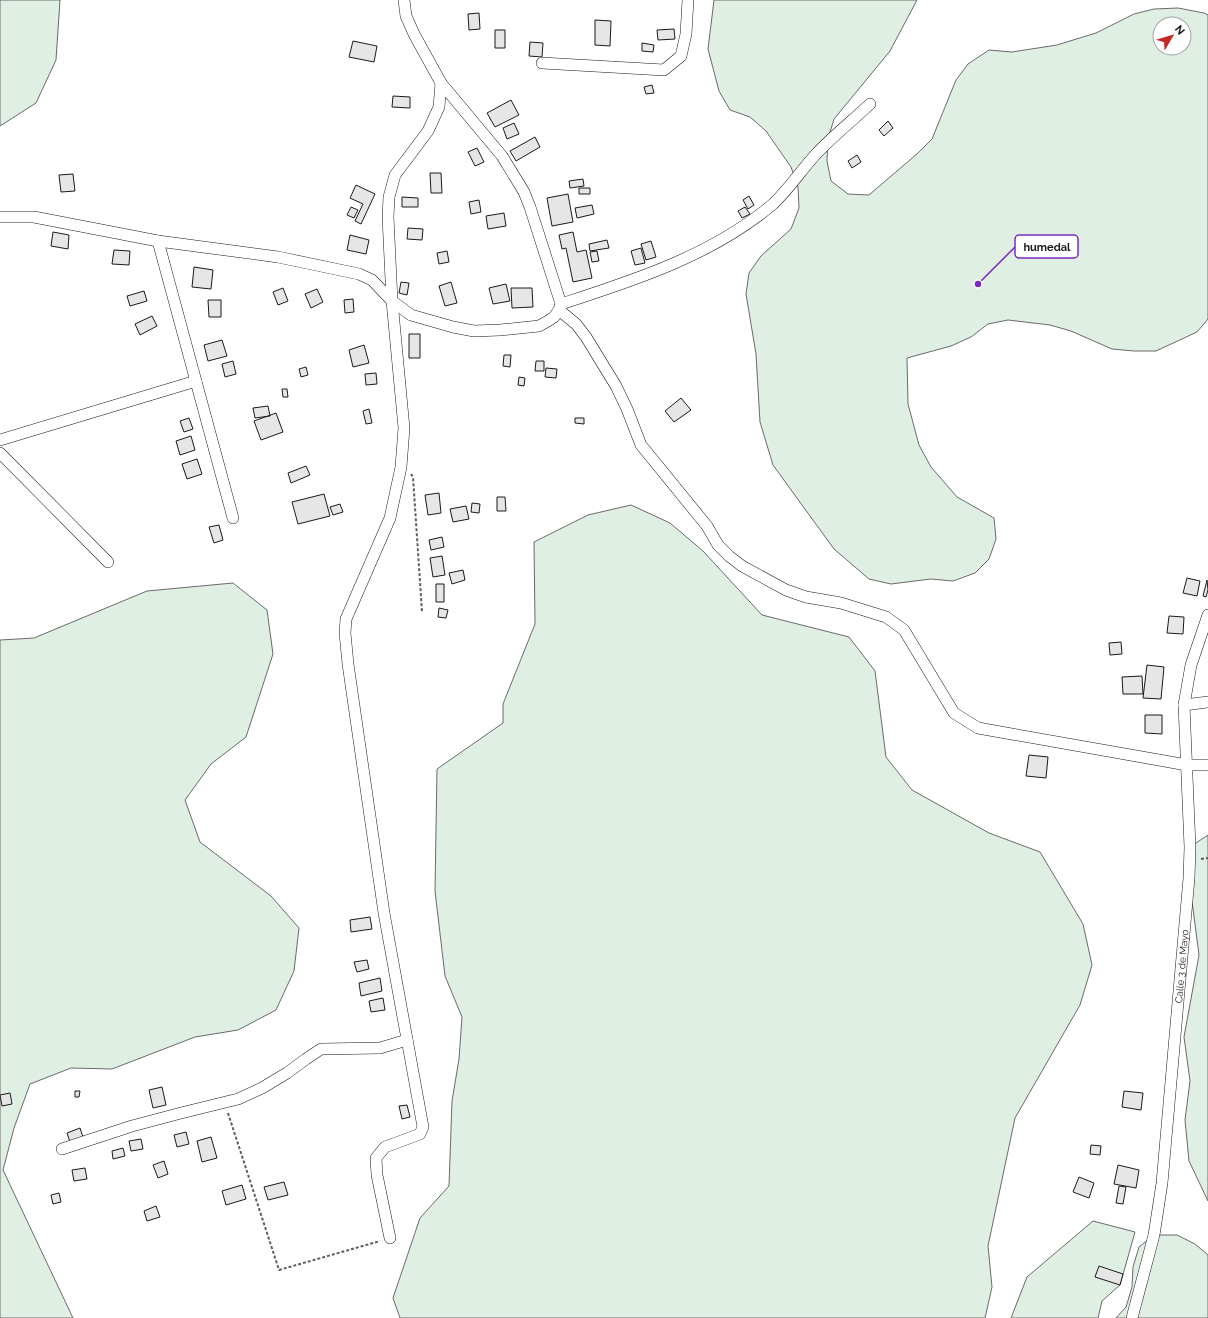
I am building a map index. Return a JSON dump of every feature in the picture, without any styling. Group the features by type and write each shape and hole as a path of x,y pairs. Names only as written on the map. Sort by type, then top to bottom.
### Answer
{"street":[{"path":"404,0 406,16 414,34 441,83 502,156 524,192 530,207 560,307 576,324 590,343 616,386 627,409 641,446 706,526 718,545 729,556 742,566 786,590 806,597 841,604 886,617 904,630 954,713 978,728 1187,766 1208,765"},
{"path":"542,63 664,70 681,56 686,34 688,0"},
{"path":"390,1238 377,1175 376,1158 385,1147 413,1138 420,1134 423,1127 384,913 348,664 345,633 346,619 390,518 401,460 404,428 392,301 388,218 389,197 395,175 428,131 439,107 441,83"},
{"path":"0,217 34,216 158,241 278,257 359,274 372,280 392,301 411,314 453,328 474,331 539,326 548,322 554,317 560,307 660,269 716,243 737,230 774,202 818,152 870,104"},
{"path":"158,241 233,518"},
{"path":"0,440 196,381"},
{"path":"0,453 108,562"},
{"name":"Calle 3 de Mayo","path":"1132,1318 1154,1235 1162,1183 1189,878 1190,847 1184,705 1191,665 1208,615"},
{"path":"1184,705 1208,702"},
{"path":"62,1149 132,1126 238,1099 287,1074 321,1049 380,1048 407,1040"}],"path":[{"path":"401,460 413,477 422,612"},
{"path":"225,1102 279,1270 390,1238"}],"green space":[{"path":"0,0 60,0 56,60 36,103 0,126"},
{"path":"714,0 917,0 890,51 834,119 828,139 827,161 831,181 848,194 869,195 932,139 956,80 968,64 989,50 1012,52 1057,45 1096,33 1134,14 1154,9 1178,8 1208,15 1208,319 1197,332 1156,351 1134,351 1112,349 1071,331 1050,325 1008,320 988,324 971,337 951,346 907,358 908,404 919,445 931,467 957,497 994,518 996,539 989,559 975,573 953,581 931,579 891,584 869,579 834,549 773,465 760,422 756,354 746,294 749,273 761,256 791,229 799,208 798,187 791,167 766,131 750,117 730,110 719,91 708,49"},
{"path":"631,505 670,523 703,551 762,615 849,637 875,671 886,757 912,790 989,833 1040,852 1083,924 1092,965 1080,1005 1015,1118 988,1246 992,1287 985,1318 400,1318 393,1298 420,1218 449,1186 452,1101 459,1059 462,1017 445,976 435,891 437,769 503,723 503,704 535,624 534,542 588,515"},
{"path":"233,583 267,610 273,654 246,737 211,764 185,800 200,842 271,896 299,928 294,971 276,1010 238,1030 195,1037 112,1069 71,1068 30,1084 14,1128 3,1170 73,1318 0,1318 0,640 34,638 147,591"},
{"path":"1208,835 1208,1201 1189,1161 1185,1120 1190,1081 1184,1037 1199,955 1189,878 1190,847"},
{"path":"1093,1221 1135,1232 1120,1285 1102,1301 1098,1318 1011,1318 1027,1277"},
{"path":"1154,1235 1177,1235 1195,1244 1208,1255 1208,1318 1116,1318 1126,1307 1132,1287 1133,1267 1139,1247"}],"building":[{"path":"479,13 480,29 469,30 468,14"},
{"path":"595,20 611,21 610,46 595,45"},
{"path":"674,29 675,39 658,40 657,30"},
{"path":"495,30 505,30 505,48 495,48"},
{"path":"353,41 377,46 374,62 349,57"},
{"path":"530,42 543,43 542,57 529,56"},
{"path":"642,43 654,45 653,52 642,51"},
{"path":"652,85 654,93 646,94 644,87"},
{"path":"393,96 410,97 410,108 392,107"},
{"path":"511,100 519,115 495,127 487,113"},
{"path":"888,121 893,128 884,136 879,130"},
{"path":"514,123 519,134 507,139 503,128"},
{"path":"535,137 540,147 516,161 510,151"},
{"path":"477,148 484,162 475,166 468,152"},
{"path":"857,155 861,162 852,168 848,161"},
{"path":"430,173 441,173 442,193 431,193"},
{"path":"73,174 75,191 61,192 59,175"},
{"path":"583,179 584,186 570,188 569,181"},
{"path":"356,185 375,194 361,224 355,221 363,204 350,198"},
{"path":"579,188 590,188 590,194 579,194"},
{"path":"568,194 573,222 552,226 547,198"},
{"path":"749,196 754,205 748,209 743,200"},
{"path":"402,197 418,198 418,207 402,207"},
{"path":"479,200 481,212 471,214 469,202"},
{"path":"592,205 594,214 577,218 575,208"},
{"path":"351,207 358,210 354,218 347,215"},
{"path":"745,207 750,214 742,218 738,211"},
{"path":"504,213 506,226 488,229 486,216"},
{"path":"408,228 423,229 422,240 407,239"},
{"path":"53,232 69,235 68,249 51,246"},
{"path":"573,232 577,252 586,250 592,278 573,282 566,248 562,249 559,235"},
{"path":"350,235 369,240 366,254 347,250"},
{"path":"607,240 609,248 590,251 589,244"},
{"path":"651,241 656,257 646,260 641,244"},
{"path":"641,248 645,263 635,265 631,251"},
{"path":"114,250 130,251 129,265 112,264"},
{"path":"447,251 449,262 439,264 437,253"},
{"path":"597,251 599,261 592,262 590,252"},
{"path":"194,267 213,270 211,289 192,287"},
{"path":"401,282 409,283 407,295 399,293"},
{"path":"451,282 457,303 445,306 439,286"},
{"path":"506,284 510,301 493,304 489,288"},
{"path":"283,288 288,301 278,305 273,292"},
{"path":"511,288 532,288 533,307 512,308"},
{"path":"317,289 323,302 311,308 305,294"},
{"path":"144,291 147,301 130,306 127,296"},
{"path":"353,299 354,312 345,313 344,300"},
{"path":"208,300 221,300 221,317 209,317"},
{"path":"152,316 157,326 140,335 135,324"},
{"path":"409,334 420,334 420,358 409,358"},
{"path":"222,340 227,356 208,361 204,345"},
{"path":"364,345 369,363 353,367 349,350"},
{"path":"504,355 511,355 510,367 503,366"},
{"path":"233,361 236,374 225,377 222,364"},
{"path":"536,361 544,361 544,371 535,371"},
{"path":"306,367 308,375 301,377 299,369"},
{"path":"546,368 557,369 556,378 545,377"},
{"path":"376,373 377,384 366,385 365,374"},
{"path":"519,377 525,378 524,386 518,385"},
{"path":"282,389 287,389 288,397 283,397"},
{"path":"681,398 691,410 674,422 665,411"},
{"path":"268,406 270,416 255,418 253,408"},
{"path":"369,409 372,423 366,424 363,411"},
{"path":"276,413 283,432 261,440 254,421"},
{"path":"189,418 193,429 184,432 180,421"},
{"path":"575,418 584,418 584,424 575,423"},
{"path":"191,436 195,450 180,455 176,441"},
{"path":"197,459 202,474 187,479 182,464"},
{"path":"306,466 310,475 291,483 288,473"},
{"path":"439,493 441,513 428,515 425,495"},
{"path":"324,494 330,516 298,524 292,502"},
{"path":"497,497 505,497 506,511 497,511"},
{"path":"472,503 480,504 479,513 471,512"},
{"path":"340,504 343,512 333,515 330,507"},
{"path":"466,506 469,519 453,522 450,509"},
{"path":"219,525 223,540 214,543 209,527"},
{"path":"442,537 444,547 431,550 429,540"},
{"path":"442,556 445,575 433,577 430,558"},
{"path":"463,570 465,580 452,584 449,573"},
{"path":"1187,578 1200,581 1197,596 1183,593"},
{"path":"1207,580 1208,590 1206,597 1203,596"},
{"path":"436,584 444,584 444,602 436,602"},
{"path":"439,608 448,610 446,618 438,617"},
{"path":"1169,616 1184,617 1183,634 1167,633"},
{"path":"1121,642 1122,654 1110,655 1109,643"},
{"path":"1147,665 1164,667 1161,699 1143,698"},
{"path":"1142,676 1143,694 1123,694 1122,677"},
{"path":"1145,715 1162,715 1162,734 1145,733"},
{"path":"1029,755 1048,757 1046,778 1026,776"},
{"path":"370,917 372,929 351,932 350,920"},
{"path":"367,960 369,969 357,972 354,962"},
{"path":"380,978 382,991 361,996 359,983"},
{"path":"383,998 385,1010 371,1012 369,1001"},
{"path":"162,1087 166,1105 153,1108 149,1090"},
{"path":"75,1091 80,1091 79,1097 75,1097"},
{"path":"1124,1091 1143,1093 1141,1110 1122,1107"},
{"path":"10,1093 12,1104 2,1106 0,1095"},
{"path":"407,1105 410,1117 402,1119 399,1106"},
{"path":"80,1128 84,1140 71,1145 67,1133"},
{"path":"186,1132 189,1144 177,1147 174,1135"},
{"path":"211,1137 217,1158 202,1162 197,1141"},
{"path":"141,1139 143,1149 131,1151 129,1141"},
{"path":"1091,1145 1101,1146 1100,1155 1090,1154"},
{"path":"123,1148 125,1156 113,1159 112,1151"},
{"path":"164,1161 168,1174 158,1178 153,1165"},
{"path":"1118,1165 1139,1170 1136,1188 1114,1184"},
{"path":"85,1168 87,1179 74,1181 72,1170"},
{"path":"1079,1177 1094,1183 1089,1198 1073,1192"},
{"path":"284,1182 288,1195 268,1200 264,1187"},
{"path":"242,1185 246,1199 226,1205 222,1191"},
{"path":"1119,1186 1126,1187 1123,1204 1116,1203"},
{"path":"59,1193 61,1202 53,1204 51,1195"},
{"path":"156,1206 160,1217 147,1221 144,1211"},
{"path":"1099,1266 1123,1274 1120,1285 1095,1277"}],"place":[{"name":"humedal","path":"978,284"}]}
